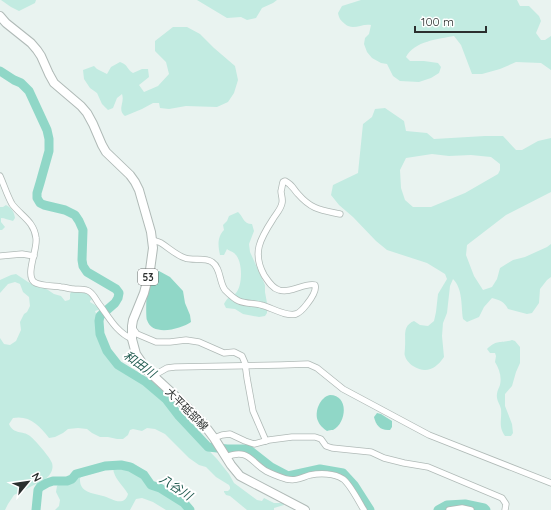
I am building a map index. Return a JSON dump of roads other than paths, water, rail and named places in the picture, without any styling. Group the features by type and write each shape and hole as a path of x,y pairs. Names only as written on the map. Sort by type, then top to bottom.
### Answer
{"main road":[{"name":"大平砥部線","path":"0,16 6,24 31,43 37,50 54,83 87,113 106,152 124,168 135,182 153,240 152,256 146,286 132,326 132,339 136,354 147,370 202,422 235,471 240,476 305,510"}],"street":[{"path":"0,176 13,204 26,218 35,232 37,240 30,274 35,283 74,290 87,290 91,292 118,329 124,335 132,339"},
{"path":"153,240 161,243 185,258 211,262 215,265 218,271 224,288 240,302 262,305 289,314 295,314 303,310 312,298 315,288 314,285 310,283 303,287 280,290 272,286 267,280 260,267 258,258 261,239 282,203 283,182 285,181 291,184 298,195 311,206 330,213 340,214"},
{"path":"0,256 22,254 34,256"},
{"path":"132,326 138,334 156,342 186,340 200,342 224,352 234,352 242,356 253,411 266,441"},
{"path":"153,376 166,368 174,367 308,364 317,368 343,389 429,435 551,483"},
{"path":"214,438 230,434 245,442 254,444 292,437 315,437 321,439 326,446 332,448 371,452 384,458 428,467 502,498 506,504 505,510"},
{"path":"226,457 243,454 248,456 266,471 286,479 298,480 315,474 329,474 336,476 348,483 364,510"},
{"path":"449,510 462,508 471,510"}],"waterway":[{"name":"和田川","path":"0,71 21,83 29,91 47,130 49,151 37,193 37,198 40,203 44,205 65,210 75,215 83,230 83,266 87,272 116,289 119,293 115,303 100,316 99,321 100,334 107,351 118,365 146,382 166,399 179,416 208,447 248,449 271,467 288,476 320,469 343,473 354,485 370,510"},
{"name":"八谷川","path":"36,510 38,490 47,483 53,481 67,481 72,479 76,474 105,466 121,465 130,467 144,475 151,485 160,488 184,503 190,510"},
{"name":"和田川","path":"438,510 447,505 465,504 484,508 486,510"}]}
